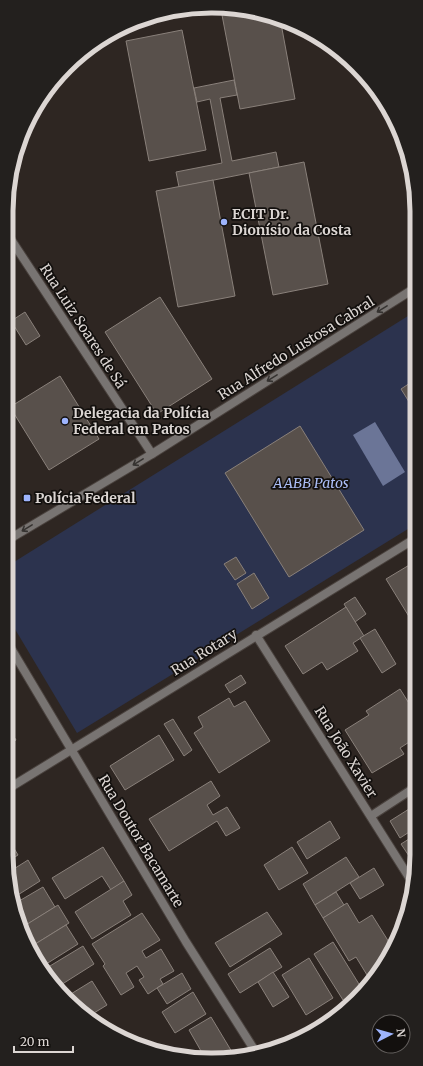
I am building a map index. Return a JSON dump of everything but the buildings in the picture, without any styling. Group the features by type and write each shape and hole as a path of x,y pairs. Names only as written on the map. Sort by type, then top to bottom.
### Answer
{"street":[{"name":"Rua Luiz Soares de Sá","path":"13,243 152,454"},
{"name":"Rua Alfredo Lustosa Cabral","path":"13,537 152,454 410,292"},
{"name":"Rua Rotary","path":"13,786 410,542"},
{"name":"Rua João Xavier","path":"256,635 409,876"},
{"name":"Rua Doutor Bacamarte","path":"13,652 186,942 254,1048"},
{"path":"371,816 410,791"}],"green space":[{"name":"AABB Patos","path":"410,315 410,528 77,733 13,626 13,563"}],"shaded area":[{"path":"375,422 405,472 383,486 353,435"}],"place":[{"name":"ECIT Dr. Dionísio da Costa","path":"224,222"},
{"name":"Delegacia da Polícia Federal em Patos","path":"65,421"},
{"name":"Polícia Federal","path":"27,498"}]}
